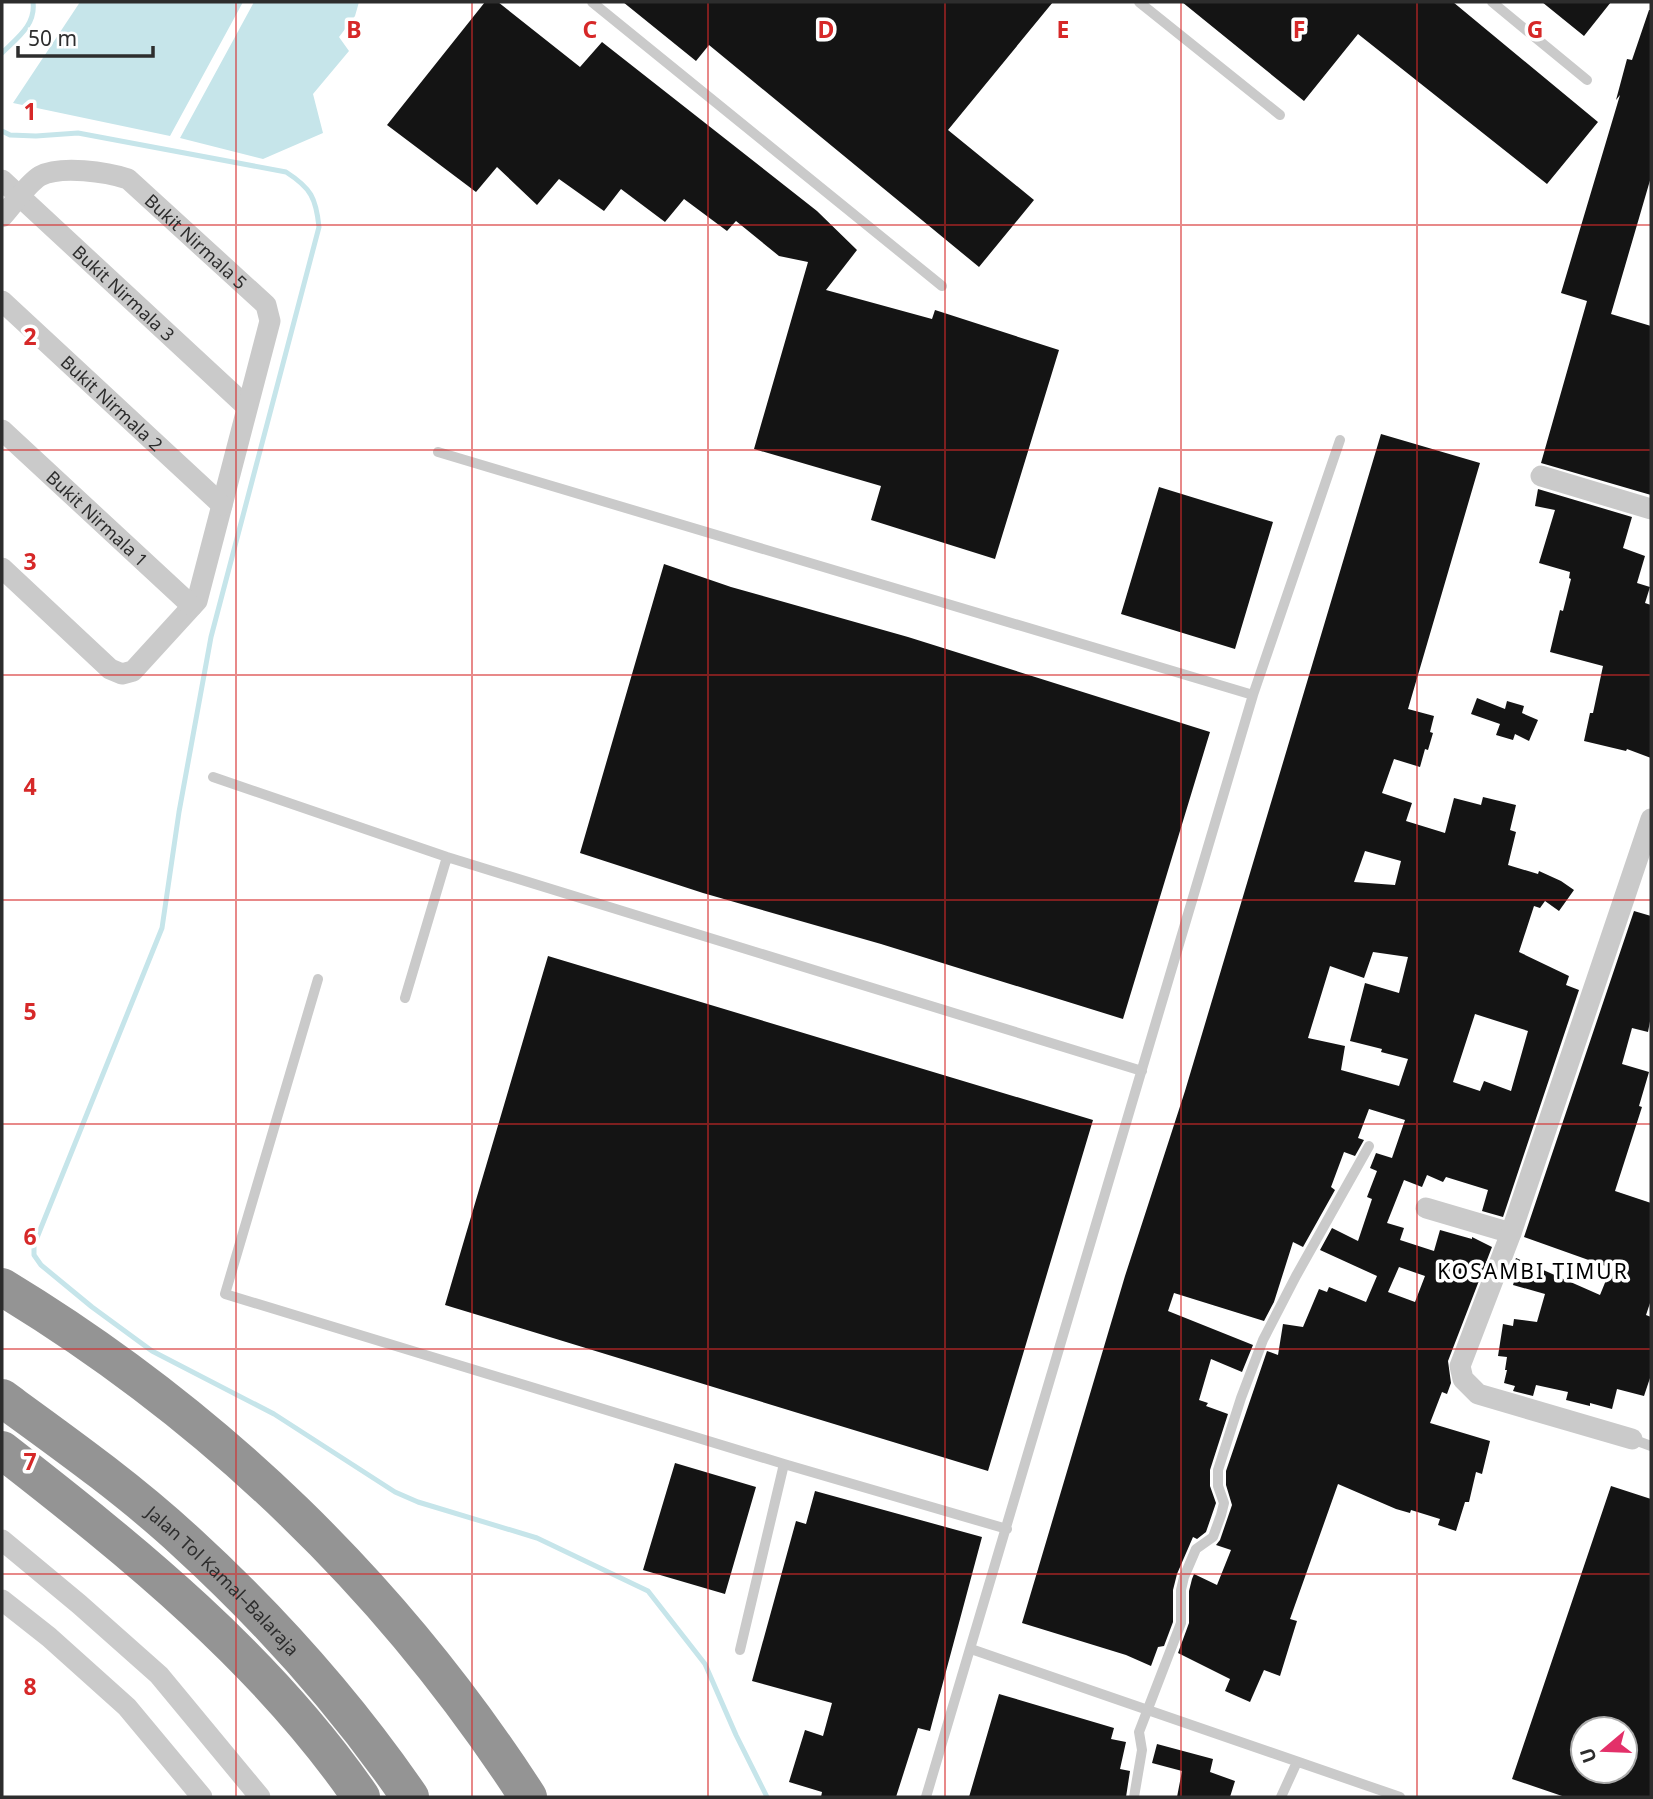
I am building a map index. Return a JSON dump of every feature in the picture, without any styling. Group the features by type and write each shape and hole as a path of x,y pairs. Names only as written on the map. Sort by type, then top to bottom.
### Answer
{"highway":[{"path":"2,1287 152,1388 240,1460 295,1511 346,1562 429,1658 466,1705 528,1797"},
{"name":"Jalan Tol Kamal–Balaraja","path":"2,1398 72,1448 186,1541 292,1647 379,1752 410,1797"},
{"path":"2,1450 143,1562 221,1634 311,1732 361,1797"}],"street":[{"name":"Bukit Nirmala 5","path":"20,197 38,177 55,171 111,173 128,179 266,305 270,320 247,407"},
{"name":"Bukit Nirmala 3","path":"2,180 247,407"},
{"path":"2,217 20,197"},
{"name":"Bukit Nirmala 2","path":"2,301 222,505"},
{"path":"2,568 110,669 122,674 133,671 197,601 247,407"},
{"name":"Bukit Nirmala 1","path":"2,430 192,606"},
{"path":"1541,476 1651,509"},
{"path":"1641,1442 1538,1414 1478,1394 1463,1378 1460,1366 1511,1233 1651,819"},
{"path":"1426,1208 1511,1233"},
{"path":"2,1540 159,1675 260,1797"},
{"path":"2,1600 49,1637 127,1707 202,1797"}],"lane":[{"path":"592,2 942,286"},
{"path":"1139,2 1280,115"},
{"path":"1492,2 1587,80"},
{"path":"926,1797 1253,695 1340,440"},
{"path":"438,452 1253,695"},
{"path":"213,777 447,857 1142,1071"},
{"path":"405,998 447,857"},
{"path":"318,979 225,1294 1007,1529"},
{"path":"1134,1797 1142,1749 1139,1732 1181,1623 1181,1590 1184,1577 1196,1549 1213,1537 1221,1515 1224,1503 1218,1486 1218,1470 1241,1398 1258,1352 1296,1276 1369,1146"},
{"path":"740,1650 784,1464"},
{"path":"971,1649 1400,1797"},
{"path":"1281,1797 1297,1762"}],"water":[{"path":"80,2 243,2 170,136 13,103"},
{"path":"254,2 359,2 355,16 339,37 349,51 313,94 323,133 263,159 180,138"}],"building":[{"path":"485,2 498,2 580,67 602,42 817,211 857,250 826,290 932,319 935,310 1059,350 995,559 871,520 881,486 754,449 808,262 779,256 736,221 727,231 684,199 665,222 621,189 604,211 559,179 537,205 497,167 476,192 387,125"},
{"path":"623,2 1053,2 948,130 1034,200 979,267 709,45 696,61"},
{"path":"1182,2 1453,2 1598,122 1547,184 1358,34 1304,101"},
{"path":"1542,2 1611,2 1584,36"},
{"path":"1649,10 1651,177 1611,314 1651,326 1651,495 1541,463 1587,301 1561,293 1620,95 1616,100 1627,59 1632,60"},
{"path":"1381,434 1480,463 1408,709 1434,716 1428,750 1425,749 1420,767 1394,759 1382,793 1412,803 1406,821 1445,833 1454,798 1481,805 1483,797 1516,805 1510,830 1516,832 1508,865 1538,874 1539,871 1574,890 1559,911 1545,901 1540,908 1534,906 1519,952 1569,976 1566,985 1579,990 1503,1217 1482,1211 1488,1190 1446,1177 1443,1182 1427,1175 1422,1187 1404,1180 1387,1223 1404,1228 1400,1240 1434,1251 1440,1230 1472,1237 1492,1247 1448,1361 1451,1383 1447,1394 1442,1392 1430,1423 1490,1441 1482,1474 1476,1472 1469,1502 1465,1502 1456,1531 1438,1525 1440,1519 1411,1510 1410,1513 1396,1509 1338,1484 1290,1619 1297,1621 1280,1676 1264,1670 1250,1702 1225,1691 1230,1679 1178,1653 1189,1623 1189,1591 1192,1579 1194,1574 1217,1585 1231,1550 1216,1545 1232,1505 1226,1485 1226,1471 1267,1351 1278,1355 1283,1324 1303,1327 1319,1289 1327,1292 1329,1287 1366,1302 1377,1276 1320,1250 1332,1228 1358,1241 1372,1199 1367,1197 1377,1171 1370,1168 1376,1153 1392,1158 1405,1120 1369,1109 1358,1138 1364,1140 1355,1156 1344,1152 1331,1187 1335,1190 1303,1247 1293,1242 1274,1302 1264,1321 1174,1293 1168,1311 1253,1345 1242,1372 1211,1359 1199,1400 1208,1403 1206,1406 1228,1414 1210,1470 1210,1486 1216,1503 1206,1532 1197,1539 1193,1537 1177,1574 1173,1590 1173,1622 1164,1646 1158,1647 1151,1666 1126,1655 1022,1623 1125,1276 1185,1091","holes":["1365,851 1401,861 1395,885 1354,882","1373,952 1408,957 1399,993 1365,983 1350,1041 1408,1059 1399,1086 1341,1070 1345,1046 1308,1038 1330,966 1364,978","1475,1014 1528,1031 1511,1091 1484,1081 1480,1091 1453,1082","1399,1267 1425,1276 1415,1302 1388,1292"]},
{"path":"1159,487 1273,522 1235,649 1121,614"},
{"path":"1538,489 1632,517 1623,548 1645,556 1637,583 1650,587 1645,603 1651,605 1651,758 1627,749 1626,751 1584,741 1603,666 1550,652 1571,579 1570,572 1539,563 1555,510 1535,506"},
{"path":"664,564 731,587 908,637 1210,732 1123,1019 881,944 703,893 580,853"},
{"path":"1477,698 1505,709 1507,701 1524,706 1522,713 1538,720 1529,741 1515,734 1513,740 1496,735 1500,724 1471,714"},
{"path":"1634,911 1651,916 1651,1016 1648,1032 1632,1028 1622,1064 1649,1072 1639,1106 1642,1107 1615,1191 1651,1203 1651,1300 1646,1315 1651,1317 1651,1375 1644,1396 1617,1389 1612,1409 1566,1400 1568,1392 1536,1385 1533,1396 1513,1391 1515,1386 1504,1383 1507,1357 1498,1356 1503,1324 1513,1326 1514,1319 1537,1322 1545,1294 1513,1285 1516,1275 1510,1273 1516,1258 1600,1295 1611,1268 1524,1237"},
{"path":"548,956 1093,1120 988,1471 445,1305"},
{"path":"675,1463 756,1487 725,1594 643,1570"},
{"path":"1611,1486 1651,1499 1651,1797 1565,1797 1512,1779"},
{"path":"815,1491 982,1537 930,1731 918,1728 896,1797 821,1797 822,1792 789,1782 805,1730 823,1736 832,1703 752,1681 796,1521 806,1524"},
{"path":"999,1694 1114,1728 1111,1739 1126,1742 1120,1769 1130,1771 1126,1797 969,1797"},
{"path":"1157,1744 1213,1759 1210,1772 1235,1781 1230,1797 1177,1797 1182,1771 1152,1763"}],"waterway":[{"path":"2,53 32,18 33,2"},
{"path":"2,131 10,135 36,136 78,133 286,172 311,195 319,227 211,637 179,812 162,928 34,1245 34,1255 41,1265 92,1307 152,1351 274,1414 395,1492 418,1502 537,1538 648,1591 705,1664 767,1797"}],"district":[{"name":"KOSAMBI TIMUR","path":"1533,1271"}]}
